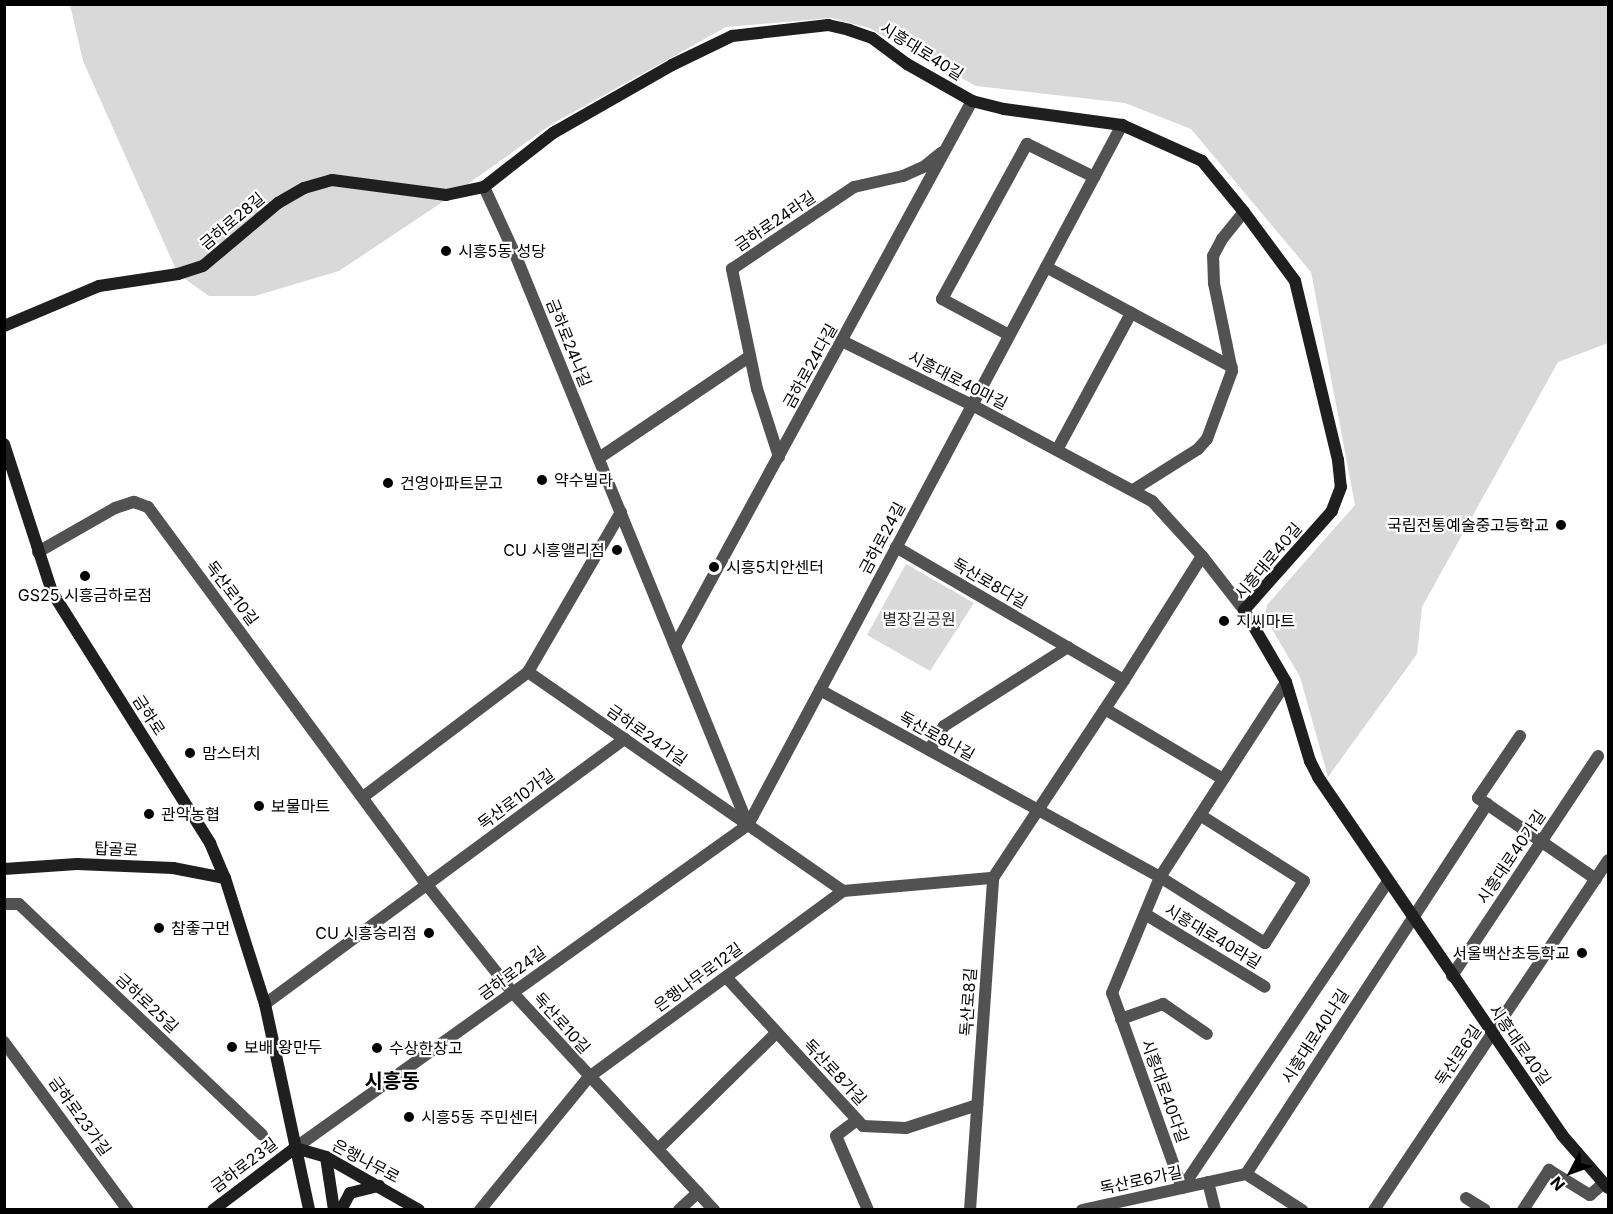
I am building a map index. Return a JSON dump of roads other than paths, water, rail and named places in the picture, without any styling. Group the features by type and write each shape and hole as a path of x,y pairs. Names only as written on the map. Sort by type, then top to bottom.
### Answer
{"street":[{"name":"시흥대로40길","path":"484,187 553,133 672,65 732,36 828,25 872,39 907,64 972,101 1004,109 1122,125 1202,161 1244,212 1295,281 1338,460 1341,487 1332,511 1244,610 1286,682 1310,760 1318,777 1562,1135 1606,1185"},
{"name":"금하로24다길","path":"675,646 972,101"},
{"name":"금하로24길","path":"295,1148 748,825 1122,125"},
{"path":"1010,335 942,299 1027,144 1094,177"},
{"name":"금하로24라길","path":"779,458 757,389 732,269 854,187 903,176 925,166 946,150"},
{"name":"금하로28길","path":"4,326 99,286 178,274 204,266 278,203 304,189 332,180 446,195 484,187"},
{"name":"금하로24나길","path":"484,187 515,254 748,825"},
{"path":"1132,490 1198,449 1207,439 1232,371 1214,283 1213,256 1222,239 1244,212"},
{"path":"1046,267 1232,367"},
{"path":"1057,450 1131,313"},
{"name":"시흥대로40마길","path":"842,341 972,405 1152,501 1202,556 1244,610"},
{"path":"598,458 750,356"},
{"name":"금하로","path":"4,444 52,592 210,843 225,878 265,1004 309,1209"},
{"name":"독산로10길","path":"38,552 115,508 134,502 148,507 427,885 513,993 714,1209"},
{"path":"363,797 528,672 621,512"},
{"name":"독산로8다길","path":"896,547 1124,680"},
{"name":"독산로8길","path":"970,1209 993,878 1124,680 1202,556"},
{"path":"929,750 944,726 1068,647"},
{"name":"금하로24가길","path":"528,672 748,825"},
{"name":"시흥대로40다길","path":"1182,1188 1112,993 1160,877 1286,682"},
{"name":"독산로8나길","path":"820,690 1038,811"},
{"path":"1105,709 1223,779"},
{"path":"1520,736 1478,798 1596,879"},
{"name":"독산로10가길","path":"427,885 625,739"},
{"name":"시흥대로40가길","path":"1452,976 1598,756"},
{"path":"1412,917 1486,804"},
{"path":"1038,811 1160,877"},
{"name":"시흥대로40라길","path":"1160,877 1265,943 1304,880 1200,815"},
{"path":"748,825 843,891 993,878"},
{"name":"독산로6길","path":"1375,1209 1608,860"},
{"name":"탑골로","path":"4,869 77,864 173,868 225,878"},
{"name":"시흥대로40다길","path":"1182,1188 1388,881"},
{"path":"265,1004 427,885"},
{"name":"은행나무로12길","path":"480,1209 589,1077 843,891"},
{"name":"금하로25길","path":"4,904 19,904 262,1135"},
{"name":"시흥대로40라길","path":"1145,914 1265,987"},
{"name":"시흥대로40나길","path":"1246,1174 1412,917"},
{"name":"독산로8가길","path":"726,977 863,1126 906,1128 977,1105"},
{"path":"1121,1019 1163,1004 1208,1034"},
{"path":"658,1149 777,1033"},
{"name":"금하로23가길","path":"4,1042 128,1209"},
{"path":"857,1119 836,1136 868,1209"},
{"name":"은행나무로","path":"295,1148 326,1158 419,1209"},
{"name":"금하로23길","path":"213,1209 295,1148"},
{"path":"326,1158 334,1209"},
{"path":"1522,1209 1549,1170 1590,1195 1606,1185"},
{"path":"1246,1174 1302,1209"},
{"name":"독산로6가길","path":"1082,1209 1100,1208 1246,1174"},
{"name":"독산로6가길","path":"1208,1182 1215,1209"},
{"path":"340,1209 350,1193 379,1186"},
{"path":"679,1209 698,1192"},
{"path":"1466,1198 1485,1209"}],"place":[{"name":"시흥5동 성당","path":"446,251"},
{"name":"약수빌라","path":"542,480"},
{"name":"건영아파트문고","path":"388,483"},
{"name":"국립전통예술중고등학교","path":"1561,525"},
{"name":"CU 시흥앨리점","path":"617,550"},
{"name":"시흥5치안센터","path":"714,567"},
{"name":"GS25 시흥금하로점","path":"85,576"},
{"name":"지씨마트","path":"1224,621"},
{"name":"맘스터치","path":"190,753"},
{"name":"보물마트","path":"259,806"},
{"name":"관악농협","path":"149,814"},
{"name":"참좋구먼","path":"159,928"},
{"name":"CU 시흥승리점","path":"429,933"},
{"name":"서울백산초등학교","path":"1582,953"},
{"name":"보배 왕만두","path":"232,1047"},
{"name":"수상한창고","path":"377,1048"},
{"name":"시흥5동 주민센터","path":"409,1117"}],"district":[{"name":"시흥동","path":"392,1081"}],"park label":[{"name":"별장길공원","path":"919,619"}]}
